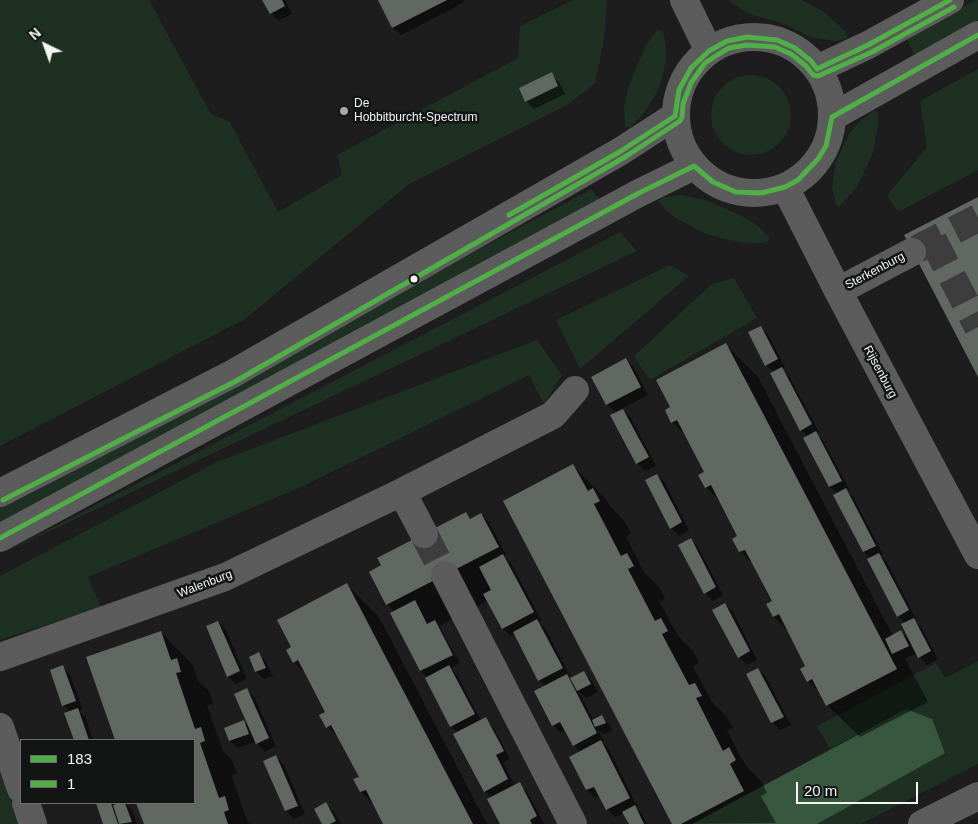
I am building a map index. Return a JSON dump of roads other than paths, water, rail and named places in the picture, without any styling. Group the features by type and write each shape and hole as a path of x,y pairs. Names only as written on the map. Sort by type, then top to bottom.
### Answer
{"street":[{"path":"684,0 709,50"},
{"path":"817,68 868,45 950,0"},
{"path":"832,117 978,35"},
{"path":"747,37 767,38 795,48 817,68 828,91 832,117 830,131 826,146 809,170 798,180 785,187 760,193 736,192 713,182 694,166 682,148 676,126 676,103 684,79 691,68 709,50 727,41 747,37"},
{"path":"0,493 232,374 612,156 675,116"},
{"path":"0,538 639,193 694,166"},
{"name":"Rijsenburg","path":"785,187 978,555"},
{"name":"Sterkenburg","path":"838,291 912,252"},
{"name":"Walenburg","path":"0,657 225,577 402,492 553,415 575,390"},
{"path":"402,492 424,534"},
{"path":"445,575 572,824"},
{"path":"0,727 20,786"},
{"path":"922,824 978,796"},
{"path":"26,804 33,824"}],"tunnel":[{"path":"917,249 978,218"},
{"path":"933,240 978,327"},
{"path":"424,534 445,575"}],"place":[{"name":"De Hobbitburcht-Spectrum","path":"344,111"}]}
